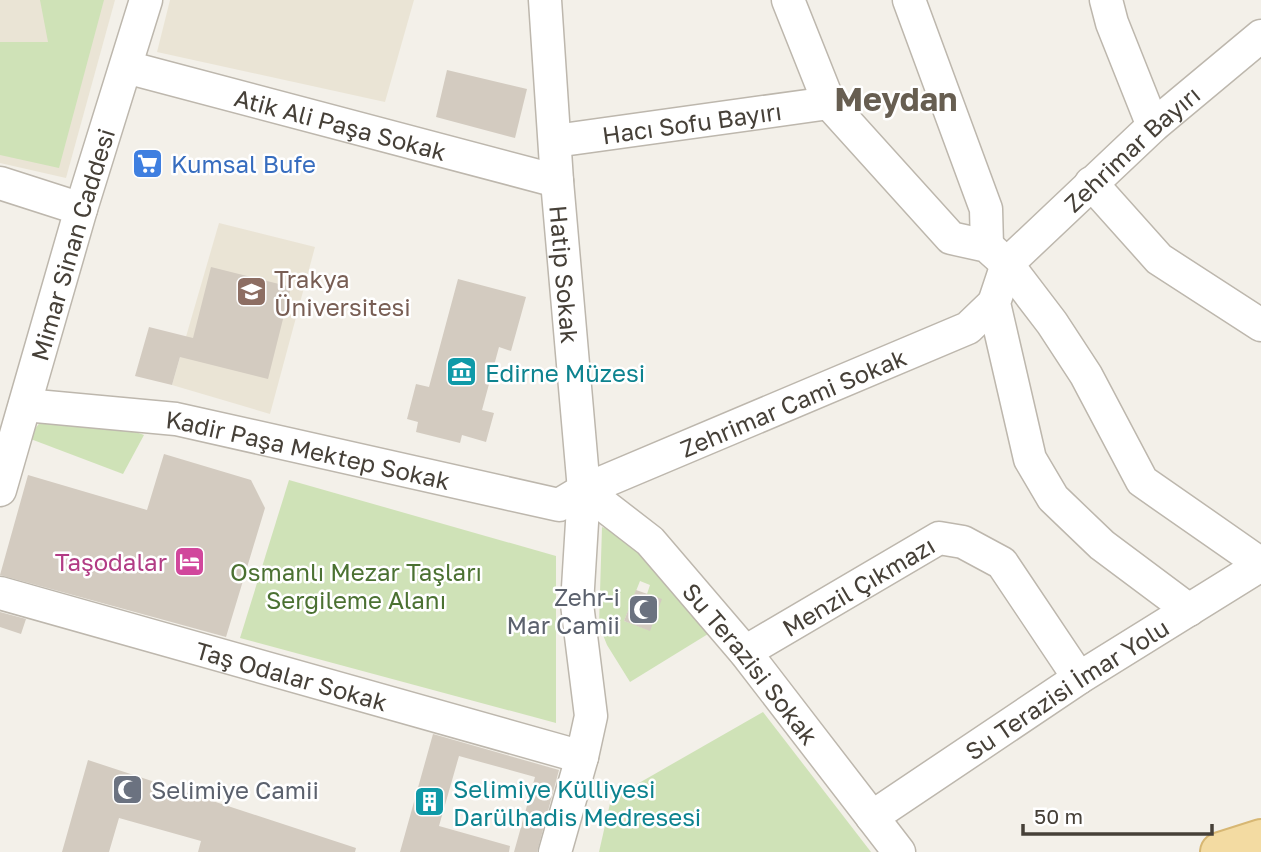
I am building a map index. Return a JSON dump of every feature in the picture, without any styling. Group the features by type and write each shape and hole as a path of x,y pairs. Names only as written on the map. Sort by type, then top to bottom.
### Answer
{"main road":[{"path":"1220,852 1261,839"}],"street":[{"name":"Mimar Sinan Caddesi","path":"0,490 81,209 146,0"},
{"name":"Hatip Sokak","path":"544,0 584,490 577,604 591,716 555,852"},
{"path":"788,0 828,103 951,237 997,255 1046,314 1086,375 1142,481 1261,564"},
{"path":"909,0 986,209 997,255 994,303 1030,459 1053,498 1102,545 1189,610"},
{"path":"1106,0 1112,23 1153,126"},
{"name":"Zehrimar Bayırı","path":"997,255 1091,183 1153,126 1261,36"},
{"name":"Atik Ali Paşa Sokak","path":"126,67 557,181"},
{"name":"Hacı Sofu Bayırı","path":"555,141 828,103"},
{"path":"0,183 81,209"},
{"path":"1091,183 1159,259 1261,325"},
{"name":"Zehrimar Cami Sokak","path":"584,490 968,328 994,303"},
{"name":"Kadir Paşa Mektep Sokak","path":"25,405 176,419 559,505 584,490"},
{"name":"Su Terazisi Sokak","path":"584,490 650,541 745,652 898,852"},
{"name":"Menzil Çıkmazı","path":"745,652 939,538 963,542 1002,563 1079,678"},
{"name":"Su Terazisi İmar Yolu","path":"872,817 1079,678 1261,564"},
{"name":"Taş Odalar Sokak","path":"0,593 582,757"}],"shaded area":[{"path":"0,0 115,0 66,178 0,163"},
{"path":"170,0 414,0 385,102 157,52"},
{"name":"Trakya Üniversitesi","path":"219,223 315,247 270,414 172,385"}],"green space":[{"path":"40,0 104,0 59,168 0,155 0,42 48,42"},
{"path":"55,403 144,435 123,474 28,438"},
{"name":"Osmanlı Mezar Taşları Sergileme Alanı","path":"289,480 556,556 556,723 240,638"},
{"path":"602,527 624,536 708,634 630,682 607,645 599,625","holes":["640,581 650,585 647,594 649,630 624,621"]},
{"path":"763,712 871,852 599,852 611,799"}],"building":[{"path":"447,70 527,89 515,138 436,117"},
{"path":"211,267 291,287 268,379 180,357 172,385 135,376 149,327 193,338"},
{"path":"458,279 526,297 511,351 499,347 482,410 494,413 486,442 462,435 460,443 416,432 418,422 407,419 416,384 429,387"},
{"path":"164,454 251,480 265,508 226,637 0,575 28,475 147,510"},
{"name":"Zehr-i Mar Camii","path":"636,590 662,599 650,631 624,621"},
{"path":"0,612 26,619 21,634 0,627"},
{"name":"Selimiye Külliyesi Darülhadis Medresesi","path":"433,734 559,770 537,852 514,852 535,777 459,756 439,826 510,846 509,852 400,852"},
{"name":"Selimiye Camii","path":"88,760 356,848 355,852 198,852 201,841 119,818 109,852 62,852"}],"place":[{"name":"Kumsal Bufe","path":"148,163"},
{"name":"Trakya Üniversitesi","path":"251,292"},
{"name":"Edirne Müzesi","path":"462,372"},
{"name":"Taşodalar","path":"190,561"},
{"name":"Zehr-i Mar Camii","path":"643,610"},
{"name":"Selimiye Camii","path":"128,789"},
{"name":"Selimiye Külliyesi Darülhadis Medresesi","path":"430,802"}],"district":[{"name":"Meydan","path":"896,99"}]}
